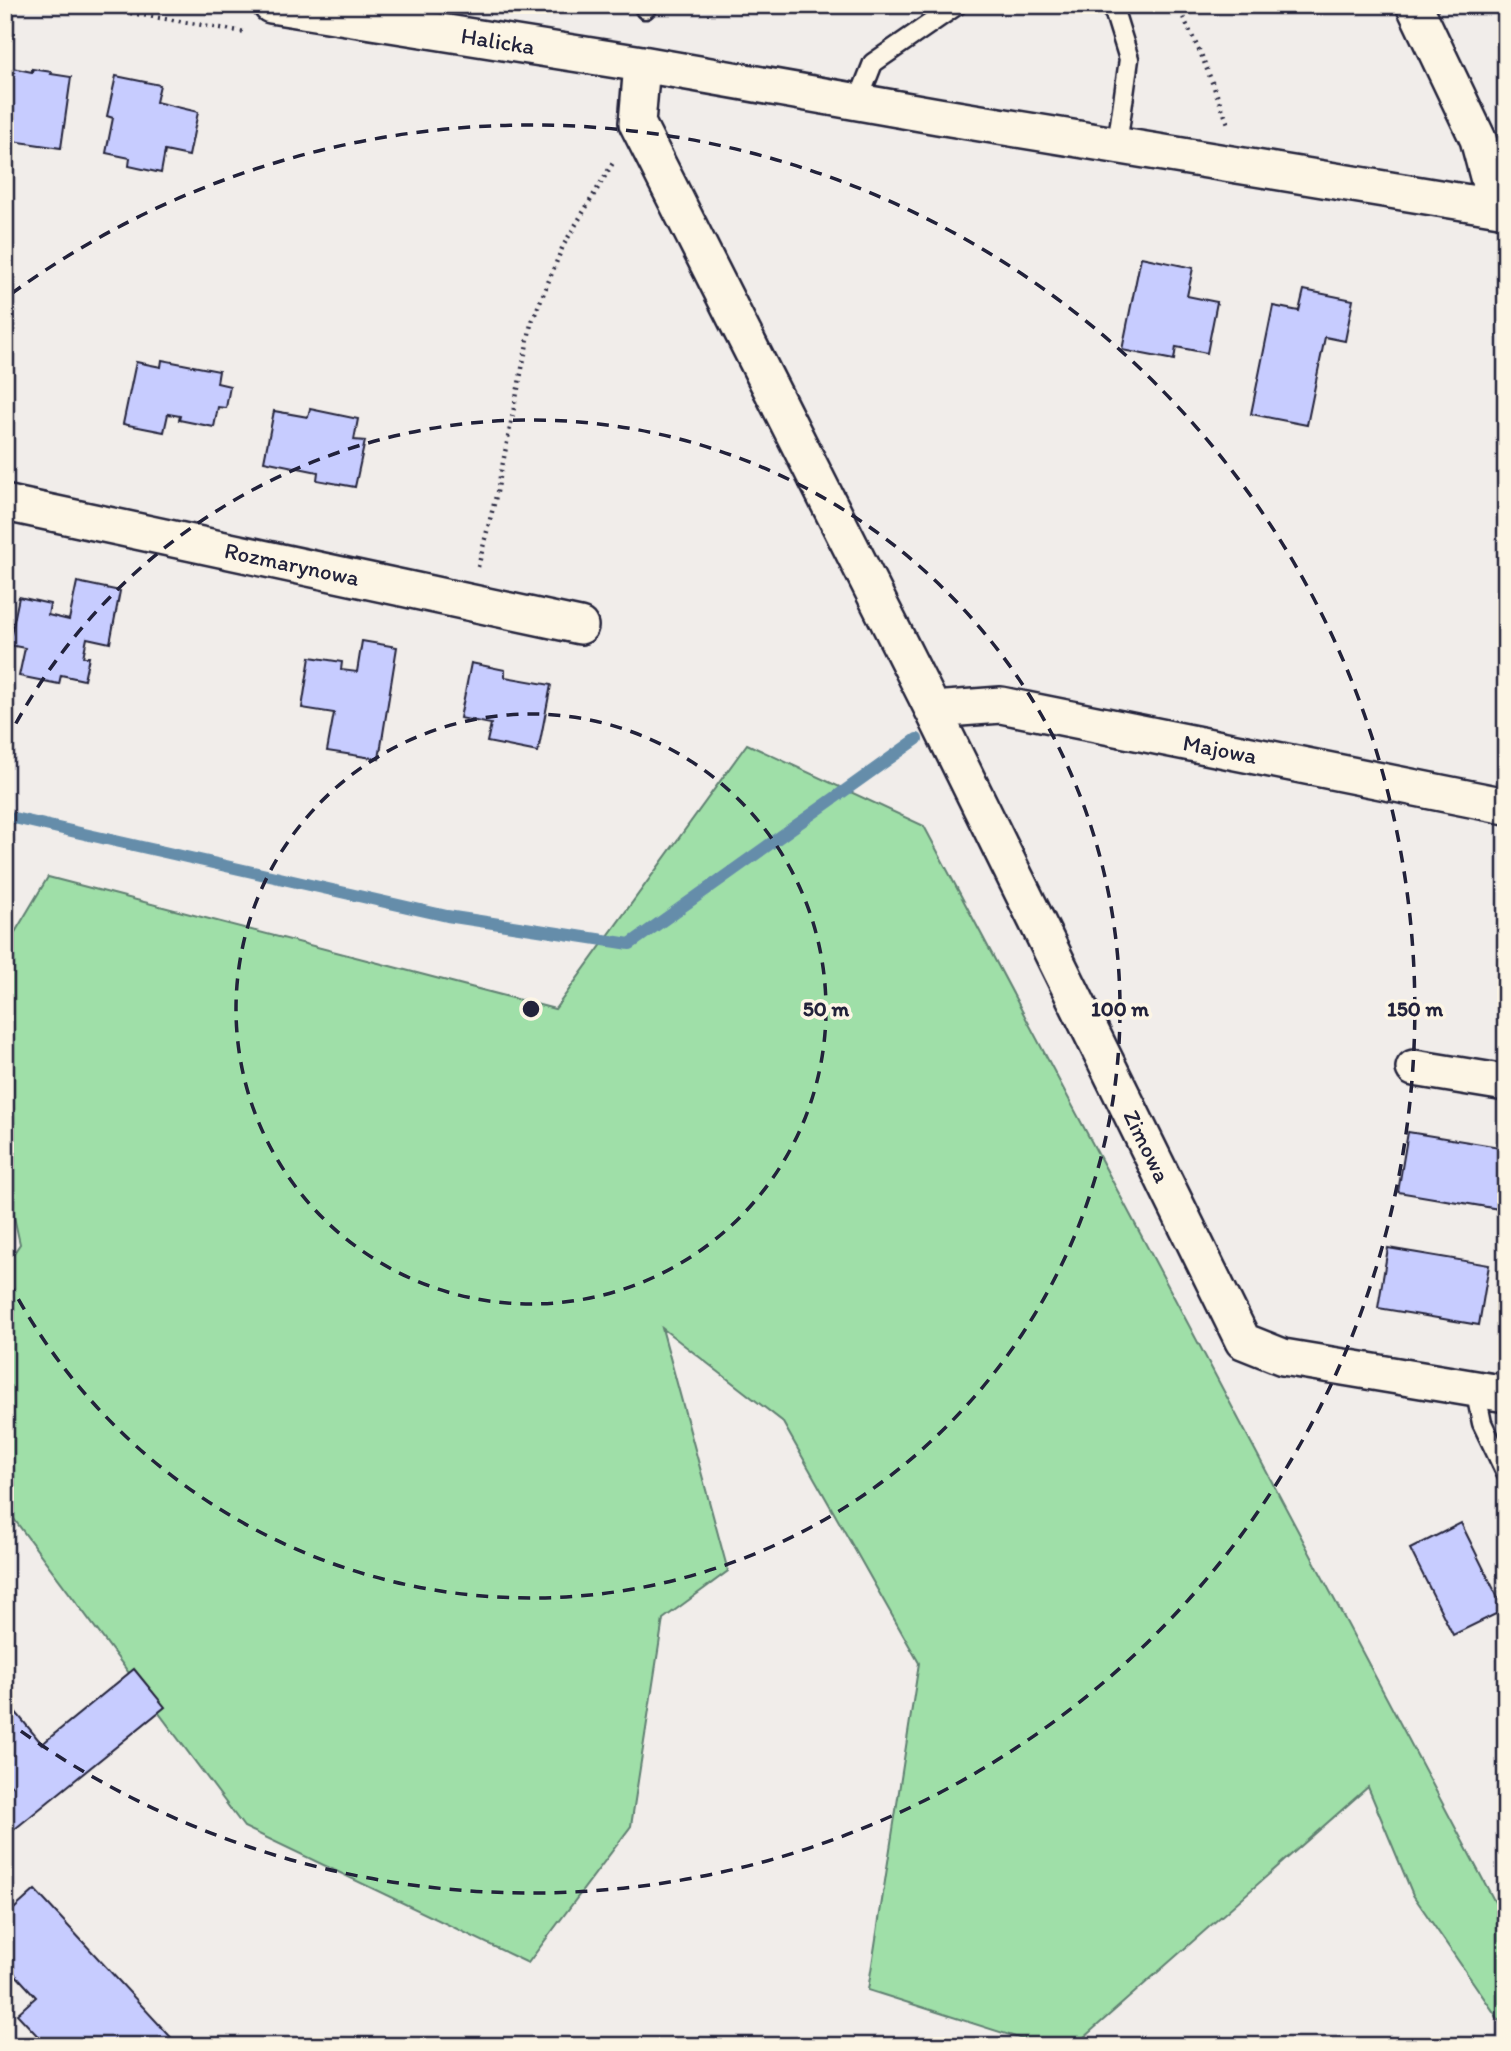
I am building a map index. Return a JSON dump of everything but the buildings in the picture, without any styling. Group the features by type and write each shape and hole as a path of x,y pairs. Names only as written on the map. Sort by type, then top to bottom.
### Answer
{"street":[{"name":"Halicka","path":"271,5 642,64 1501,208"},
{"path":"1414,5 1478,139 1501,208"},
{"path":"638,123 642,64"},
{"name":"Zimowa","path":"638,123 933,710 1243,1341 1283,1357 1490,1391"},
{"name":"Rozmarynowa","path":"5,503 580,625"},
{"name":"Majowa","path":"933,710 1001,705 1506,806"},
{"path":"1414,1068 1506,1083"}],"lane":[{"path":"858,101 873,63 957,5"},
{"path":"1109,5 1115,14 1129,59 1117,145"},
{"path":"1490,1391 1482,1423 1506,1473"}],"path":[{"path":"1177,5 1201,54 1231,131 1237,165"},
{"path":"470,602 497,492 531,324 563,246 638,123"}],"green space":[{"path":"747,744 924,826 1506,1923 1506,2030 1413,1895 1368,1787 1074,2046 1044,2046 868,1990 919,1663 782,1421 662,1328 728,1571 663,1619 631,1826 528,1963 244,1827 5,1507 5,1266 20,1244 5,1176 5,949 48,877 555,1009"}],"waterway":[{"path":"5,816 447,916 630,944 917,739"}]}
